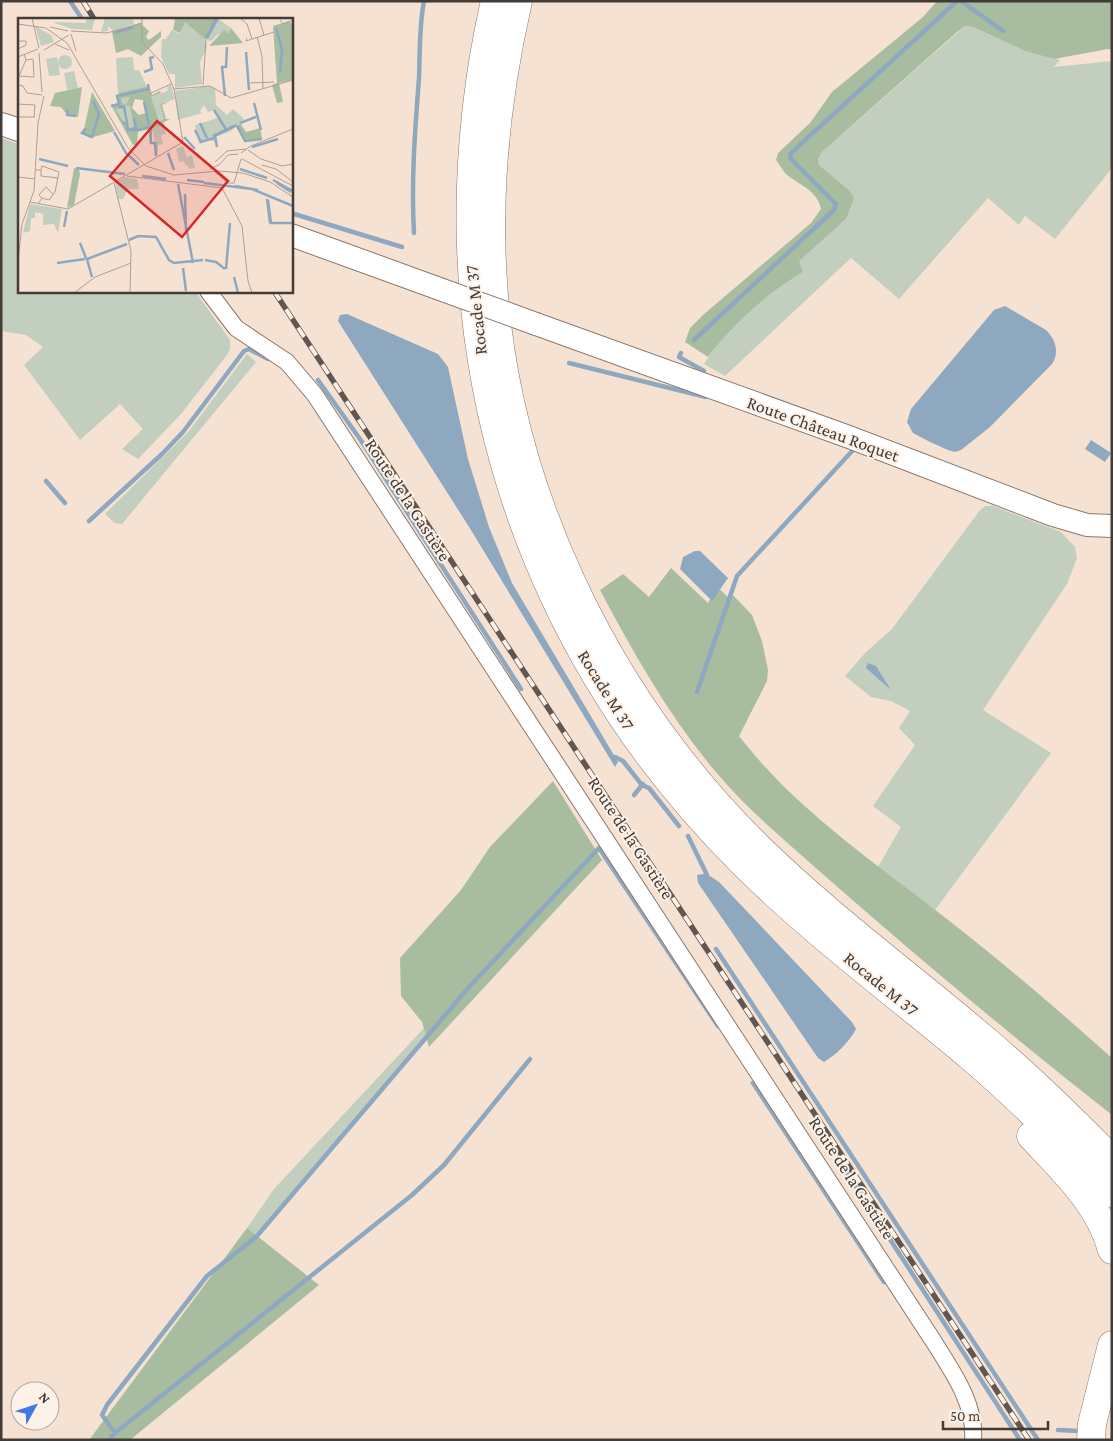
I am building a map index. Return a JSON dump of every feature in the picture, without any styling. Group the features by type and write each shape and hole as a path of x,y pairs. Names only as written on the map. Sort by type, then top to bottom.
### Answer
{"highway":[{"name":"Rocade M 37","path":"495,1 480,75 471,159 469,214 473,298 483,372 497,436 518,508 546,579 570,629 612,701 661,771 701,819 743,863 802,918 938,1030 1024,1105 1112,1193"},
{"name":"Rocade M 37","path":"518,1 502,79 495,132 491,214 493,278 502,350 518,430 540,501 566,570 590,619 630,690 678,758 758,848 817,901 994,1047 1048,1096 1112,1160"},
{"path":"938,1030 1083,1195 1103,1227 1112,1250"},
{"path":"994,1047 1112,1133"},
{"path":"1091,1440 1092,1424 1112,1345"},
{"path":"1105,1440 1105,1426 1112,1404"}],"street":[{"path":"1,124 18,130"},
{"name":"Route Château Roquet","path":"292,235 849,437 1053,515 1087,525 1112,526"},
{"name":"Route de la Gastière","path":"209,292 236,328 287,362 315,395 934,1342 963,1392 973,1425 973,1440"}],"green space":[{"path":"937,1 1112,1 1112,50 1108,49 1054,59 1025,51 973,27 965,26 822,152 818,159 819,165 849,190 854,198 846,219 799,261 803,272 751,310 708,357 685,342 690,328 703,315 811,223 821,209 819,202 811,192 785,173 776,160 778,153 810,123 832,92 923,17"},
{"path":"965,26 973,27 1025,51 1060,60 1054,67 1112,61 1112,168 1055,239 1025,216 1019,225 988,198 899,299 851,258 725,376 704,364 724,337 748,312 803,272 798,261 846,219 849,190 819,165 818,159 822,152"},
{"path":"1,138 18,144 18,292 196,292 230,340 230,349 181,414 138,459 122,449 143,429 120,404 80,440 24,365 43,347 26,335 1,331"},
{"path":"247,354 256,362 122,524 115,523 105,514 189,431"},
{"path":"985,506 993,506 1061,532 1075,547 1077,558 1067,584 983,710 1051,753 935,910 878,867 901,827 873,806 915,745 899,728 910,711 891,701 871,697 845,676 865,653 892,629 980,510"},
{"path":"671,568 708,603 717,587 729,598 731,593 752,615 762,641 768,670 767,681 739,736 782,785 830,828 1002,963 1112,1058 1112,1115 971,1001 787,843 728,786 698,750 653,684 600,590 623,574 649,597"},
{"path":"553,781 602,860 429,1047 422,1022 401,996 400,958 461,890 490,847"},
{"path":"424,1028 426,1039 257,1236 247,1228 274,1189"},
{"path":"247,1228 319,1285 130,1440 89,1440"}],"water":[{"path":"1005,306 1046,330 1054,342 1056,350 1052,364 990,427 961,450 955,452 948,450 913,433 907,422 911,409 994,310"},
{"path":"347,314 438,354 448,367 468,459 489,527 512,583 618,762 615,767 471,530 338,321 340,315"},
{"path":"1091,440 1111,453 1105,462 1085,449"},
{"path":"695,551 700,551 728,578 712,601 680,569 683,557"},
{"path":"868,663 876,666 891,690 866,668"},
{"path":"703,874 719,882 852,1022 856,1029 853,1034 829,1059 824,1062 818,1058 698,883 697,875"}],"waterway":[{"path":"70,1 81,18"},
{"path":"414,233 414,156 420,30 424,1"},
{"path":"694,340 834,210 836,204 791,159 790,154 957,1"},
{"path":"961,1 1003,31"},
{"path":"292,213 402,247"},
{"path":"89,521 161,455 183,432 244,351 249,349 268,359"},
{"path":"681,353 679,357 704,371"},
{"path":"569,363 706,397"},
{"path":"318,380 360,439 521,689"},
{"path":"697,692 737,576 854,449"},
{"path":"46,481 65,503"},
{"path":"615,757 623,761 642,785 649,788 679,826"},
{"path":"634,795 643,784"},
{"path":"688,836 707,875"},
{"path":"109,1440 115,1433 102,1415 107,1405 207,1276 257,1236 470,986 599,848 718,1026"},
{"path":"716,949 1038,1440"},
{"path":"115,1433 412,1195 444,1165 530,1059"},
{"path":"753,1083 884,1282"},
{"path":"847,1173 1020,1440"},
{"path":"1058,1430 1079,1431"}],"railway":[{"path":"83,1 93,18"},
{"path":"275,292 1029,1440"}]}
